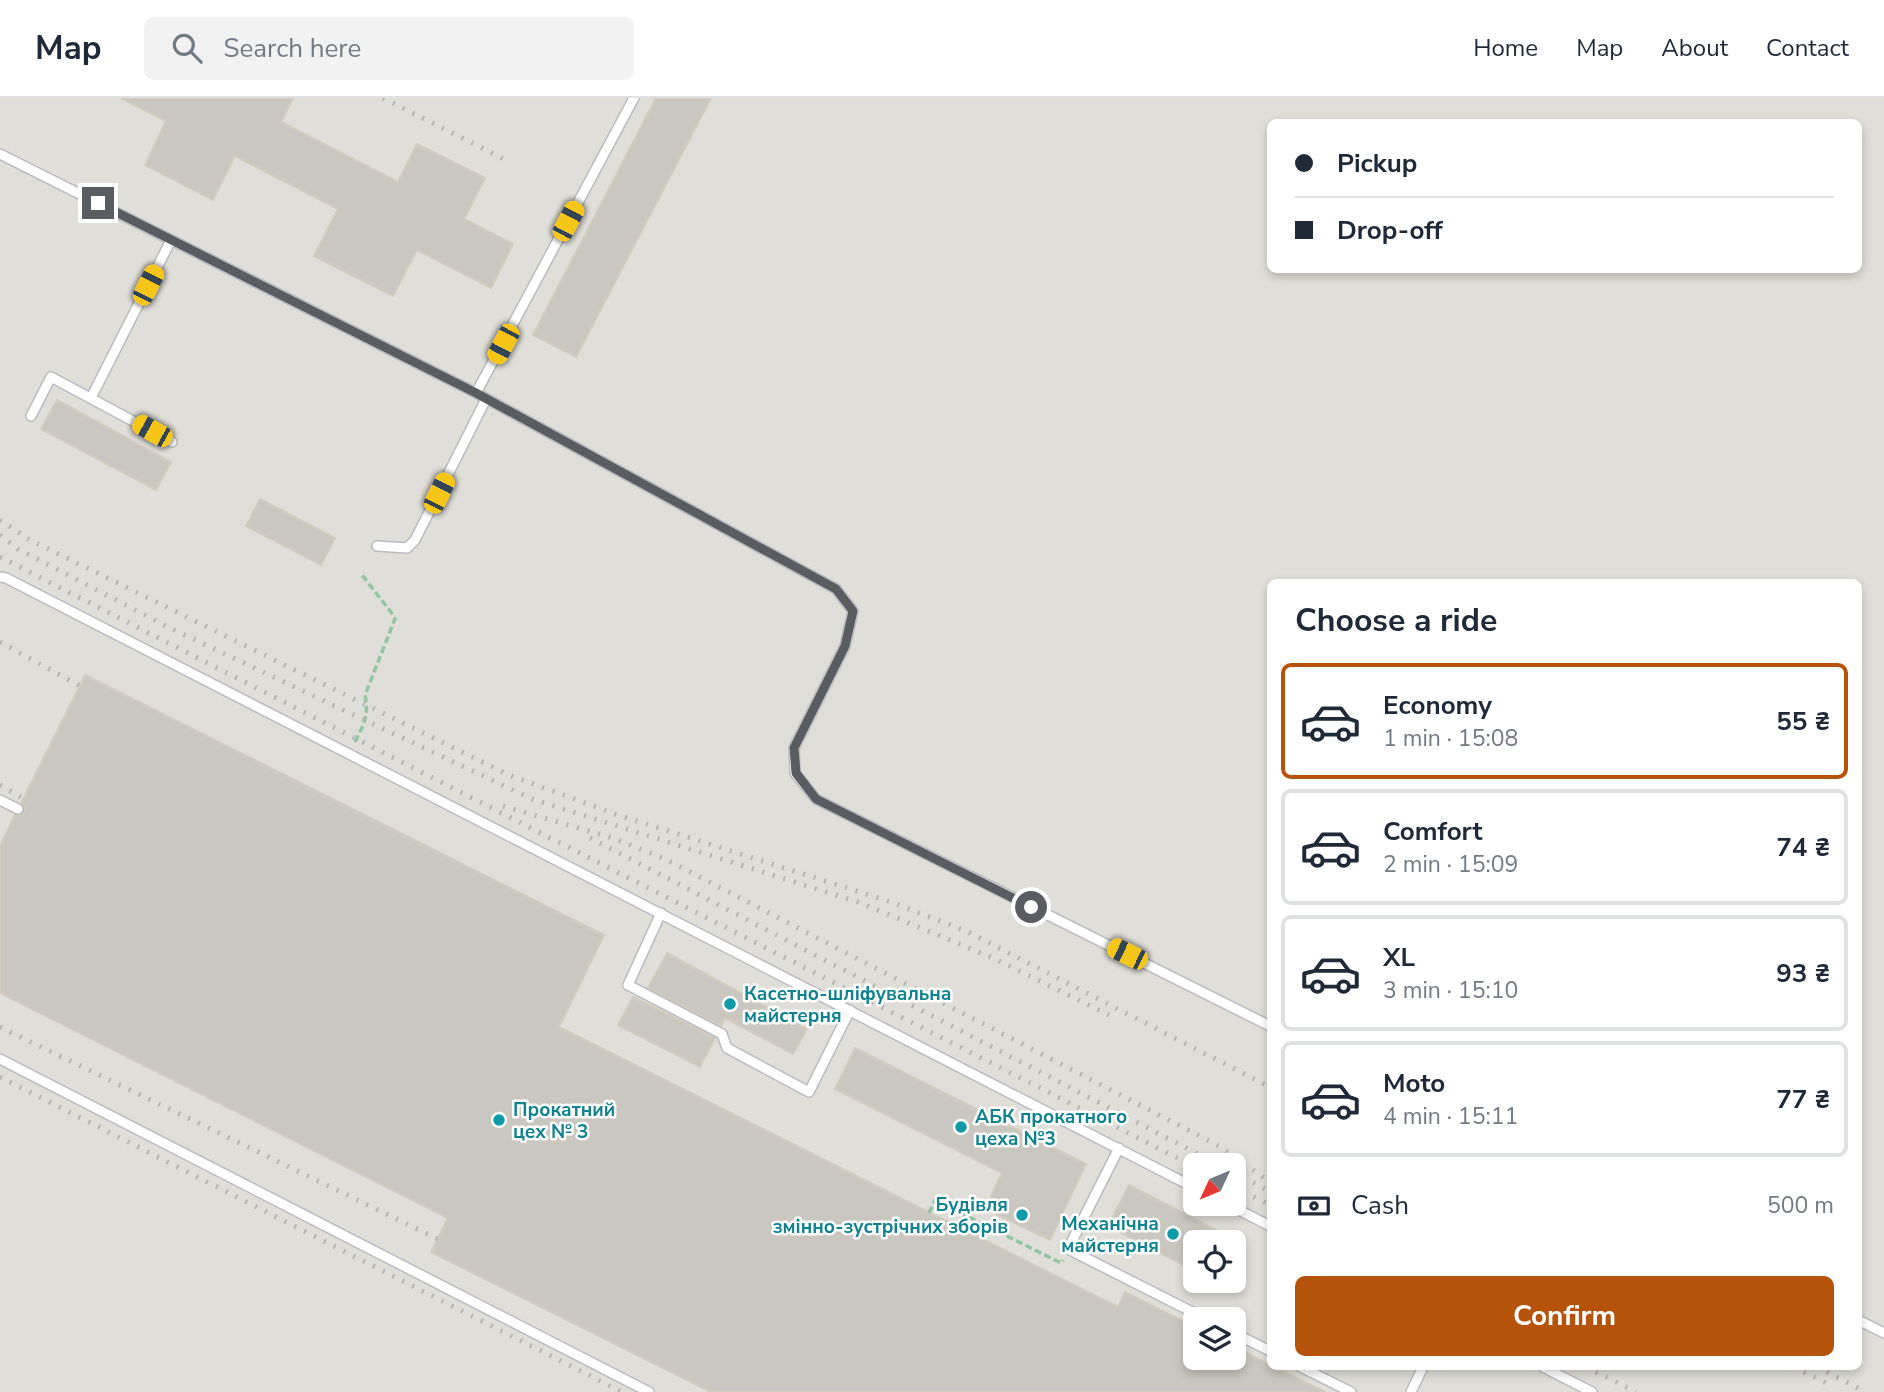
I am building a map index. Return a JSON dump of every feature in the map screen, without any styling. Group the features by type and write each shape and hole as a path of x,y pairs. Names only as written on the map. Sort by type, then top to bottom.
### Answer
{"lane":[{"path":"476,393 634,98"},
{"path":"0,153 476,393 836,589 853,611 845,646 794,748 796,773 816,799 1267,1024"},
{"path":"91,398 171,240"},
{"path":"31,416 51,377 172,442"},
{"path":"377,545 407,548 415,540 486,399"},
{"path":"0,578 6,578 349,753 1183,1182"},
{"path":"0,800 18,809"},
{"path":"661,913 628,985 722,1034 727,1048 809,1093 850,1010"},
{"path":"0,1059 649,1392"},
{"path":"1119,1149 1068,1249 1183,1307"},
{"path":"1246,1214 1267,1224"},
{"path":"1862,1322 1884,1333"},
{"path":"1246,1339 1267,1350"},
{"path":"1307,1370 1351,1392"},
{"path":"1411,1392 1422,1370"},
{"path":"1549,1370 1592,1392"}],"path":[{"path":"349,753 366,721 365,695 395,619 362,575"},
{"path":"929,1213 935,1200 1061,1264 1068,1249"}],"shaded area":[{"path":"0,98 1884,98 1884,1392 0,1392"}],"building":[{"path":"121,98 293,98 281,122 398,182 417,144 485,178 464,219 513,244 491,288 417,250 393,296 314,256 338,209 235,156 213,200 145,165 166,121"},
{"path":"656,98 711,98 576,357 533,335"},
{"path":"57,400 171,462 156,490 41,429"},
{"path":"260,499 335,538 321,565 246,526"},
{"name":"Прокатний цех № 3","path":"85,675 604,935 559,1027 1118,1307 1125,1292 1183,1321 1183,1370 1246,1370 1246,1352 1267,1363 1267,1370 1280,1370 1325,1392 711,1392 431,1252 448,1218 0,993 0,846 15,815 21,815 24,806 21,803"},
{"name":"Касетно-шліфувальна майстерня","path":"667,953 807,1029 793,1054 725,1018 721,1026 648,988"},
{"path":"633,997 715,1038 700,1067 618,1025"},
{"name":"АБК прокатного цеха №3","path":"855,1048 1086,1164 1050,1240 985,1209 1002,1173 835,1089"},
{"name":"Механічна майстерня","path":"1129,1185 1183,1213 1183,1216 1189,1216 1216,1230 1183,1230 1183,1265 1108,1226"}],"railway":[{"path":"383,98 504,159"},
{"path":"0,520 30,540 509,775 615,814 891,902 966,931 1267,1085"},
{"path":"0,535 18,549 172,629 532,799 858,902 993,958 1109,1015"},
{"path":"0,557 1183,1161"},
{"path":"0,642 80,686"},
{"path":"0,785 24,799"},
{"path":"503,806 613,838 665,859 1219,1146 1267,1180"},
{"path":"590,838 1196,1153"},
{"path":"0,1027 438,1239"},
{"path":"0,1077 622,1392"},
{"path":"1246,1179 1267,1190"},
{"path":"1246,1193 1267,1204"},
{"path":"1592,1370 1636,1392"},
{"path":"1800,1370 1826,1383"},
{"path":"1823,1370 1866,1392"}],"place":[{"name":"Касетно-шліфувальна майстерня","path":"730,1004"},
{"name":"Прокатний цех № 3","path":"499,1120"},
{"name":"АБК прокатного цеха №3","path":"961,1127"},
{"name":"Будівля змінно-зустрічних зборів","path":"1022,1215"},
{"name":"Механічна майстерня","path":"1173,1234"}],"route":[{"path":"98,203 476,393 836,589 853,611 845,646 794,748 796,773 816,799 1031,907"}]}
